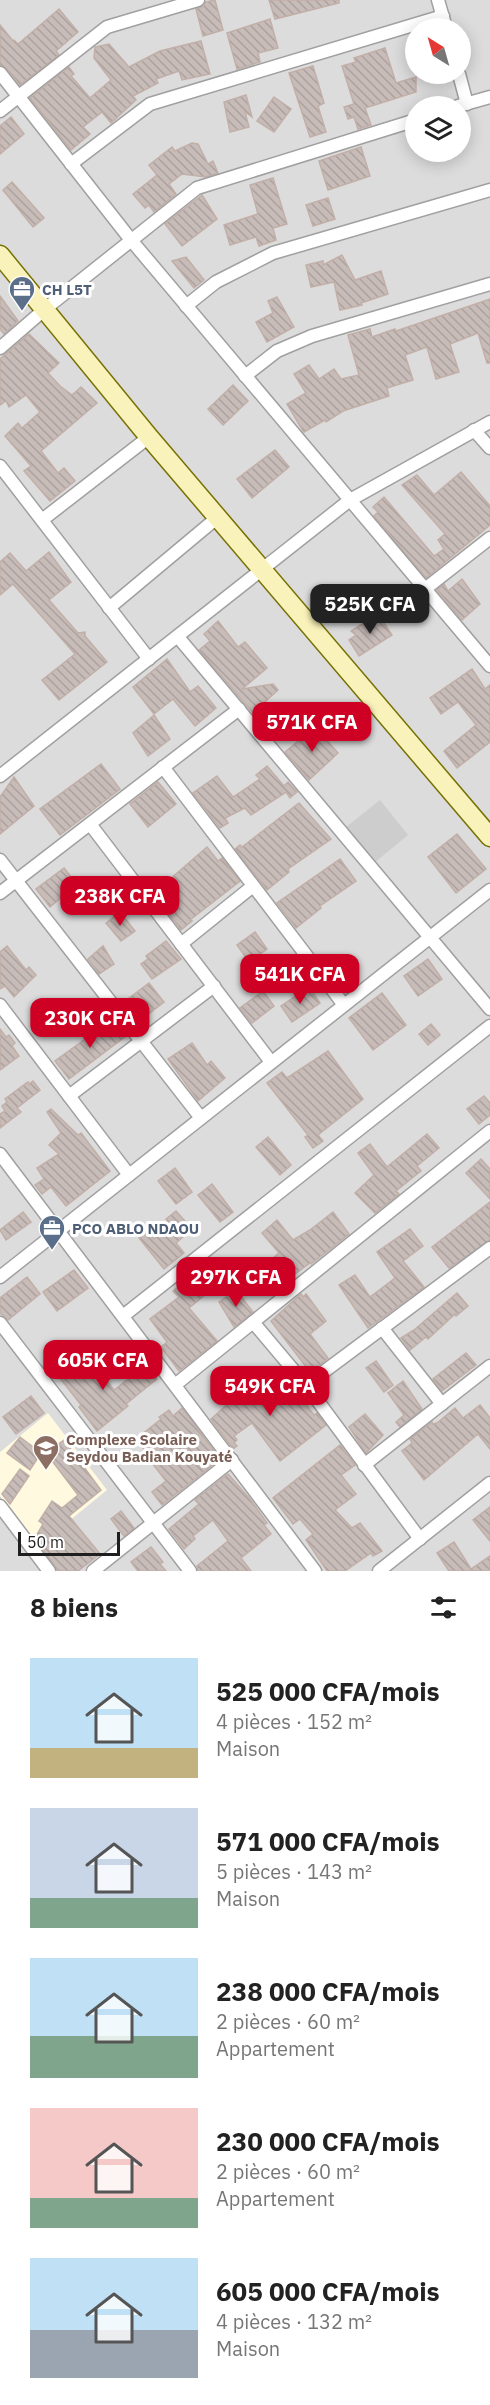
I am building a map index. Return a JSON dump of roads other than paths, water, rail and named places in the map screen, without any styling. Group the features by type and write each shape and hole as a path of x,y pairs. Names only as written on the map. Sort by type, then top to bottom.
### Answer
{"street":[{"path":"0,111 107,27 198,0"},
{"path":"71,164 150,104 443,16 438,0"},
{"path":"0,74 186,306 425,589 488,658"},
{"path":"471,103 490,97"},
{"path":"0,348 45,309 197,188 405,123"},
{"path":"186,306 216,282 273,253 490,190"},
{"path":"0,255 149,437 490,837"},
{"path":"245,376 277,351 312,336 490,284"},
{"path":"0,776 350,500 490,422"},
{"path":"474,430 490,448"},
{"path":"42,520 149,437"},
{"path":"0,465 149,660"},
{"path":"109,608 218,517"},
{"path":"425,589 490,538"},
{"path":"178,637 490,1009"},
{"path":"0,893 239,709"},
{"path":"163,767 344,1005"},
{"path":"90,824 271,1062"},
{"path":"0,860 201,1118"},
{"path":"181,944 253,886"},
{"path":"0,1276 490,890"},
{"path":"69,1096 214,986"},
{"path":"0,1005 129,1175"},
{"path":"123,1316 490,1026"},
{"path":"175,1385 490,1131"},
{"path":"0,1154 315,1571"},
{"path":"306,1384 490,1248"},
{"path":"253,1322 306,1384 420,1539"},
{"path":"0,1323 190,1571"},
{"path":"382,1328 442,1404"},
{"path":"364,1465 490,1366"},
{"path":"93,1571 232,1460"},
{"path":"379,1571 490,1483"},
{"path":"0,1506 5,1523 49,1571"}],"place":[{"name":"CH L5T","path":"22,312"},
{"name":"PCO ABLO NDAOU","path":"52,1251"},
{"name":"Complexe Scolaire Seydou Badian Kouyaté","path":"46,1471"}]}
